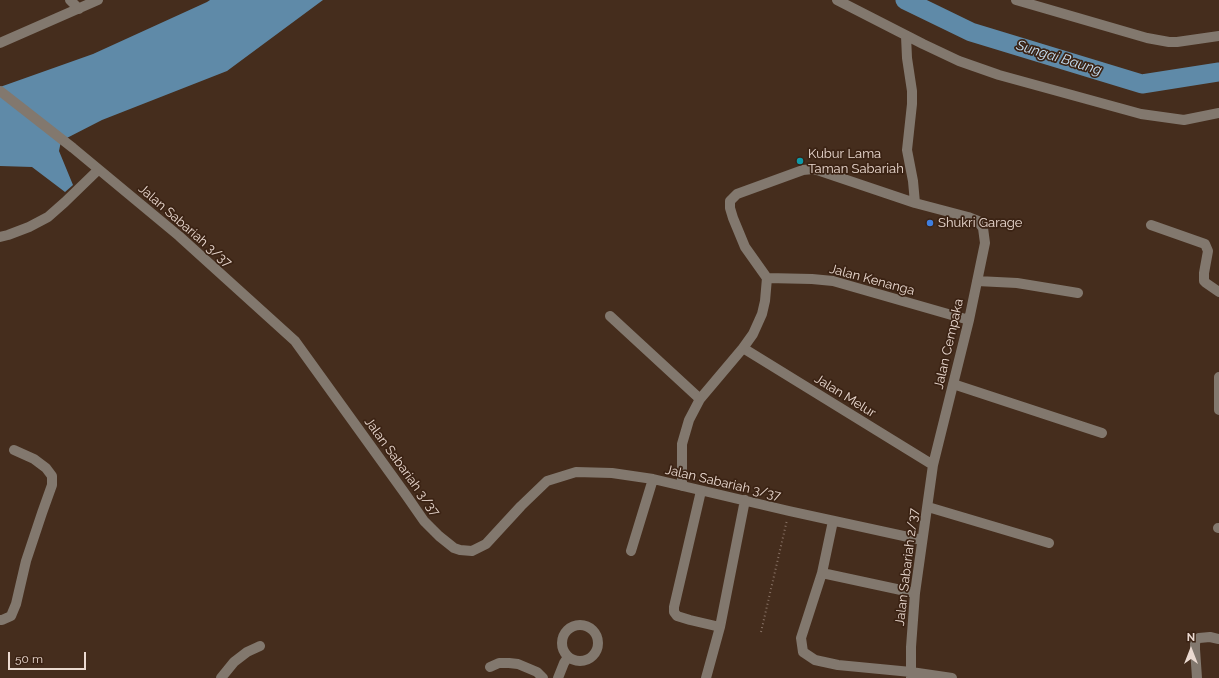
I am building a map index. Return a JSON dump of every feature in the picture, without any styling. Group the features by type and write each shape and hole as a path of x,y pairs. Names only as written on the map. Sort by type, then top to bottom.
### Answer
{"street":[{"path":"70,0 79,9"},
{"path":"0,44 98,0"},
{"path":"837,0 906,36 959,61 999,74 1141,114 1184,120 1219,112"},
{"path":"1016,0 1043,3 1147,38 1169,42 1219,36"},
{"path":"682,486 682,444 689,420 700,398 743,348 753,334 766,301 767,278 745,247 733,218 730,208 730,201 737,194 803,170 813,169 915,203 913,181 907,150 912,91 907,58 906,36"},
{"name":"Jalan Sabariah 3/37","path":"0,91 73,148 179,236 295,341 424,521 454,548 472,551 486,544 521,506 547,481 576,472 612,473 654,479 745,500 789,512 922,540"},
{"path":"0,237 8,236 48,217 66,202 98,170"},
{"name":"Jalan Cempaka","path":"915,203 978,221 983,228 985,243 969,320 933,465"},
{"path":"1151,225 1205,244 1208,251 1204,280 1206,284 1219,292"},
{"name":"Jalan Kenanga","path":"767,278 833,281 969,320"},
{"path":"977,280 1017,283 1078,293"},
{"path":"610,316 700,398"},
{"name":"Jalan Melur","path":"743,348 933,465"},
{"path":"1219,377 1219,410"},
{"path":"953,384 1102,434"},
{"path":"0,620 11,616 16,604 26,561 52,486 52,476 46,468 14,450"},
{"name":"Jalan Sabariah 2/37","path":"911,675 911,647 916,593 933,465"},
{"path":"632,551 654,479"},
{"path":"701,491 674,612 677,616 720,627"},
{"path":"706,678 720,627 745,500"},
{"path":"928,507 1049,543"},
{"path":"833,521 822,573 801,638 803,652 815,660 838,665 911,675 952,678"},
{"path":"822,573 916,593"},
{"path":"1197,678 1194,648 1195,641 1199,638 1210,637 1219,639"},
{"path":"221,678 234,662 247,652 260,646"},
{"path":"558,678 568,657"},
{"path":"490,666 509,662 518,664 528,668 543,678"}],"path":[{"path":"761,632 789,512"}],"water":[{"path":"210,0 323,0 227,71 102,120 61,141 59,151 73,185 65,192 32,167 0,166 0,87 93,54"}],"waterway":[{"name":"Sungai Baung","path":"905,0 971,32 1142,84 1219,72"}],"place":[{"name":"Kubur Lama Taman Sabariah","path":"800,161"},
{"name":"Shukri Garage","path":"930,223"}]}
